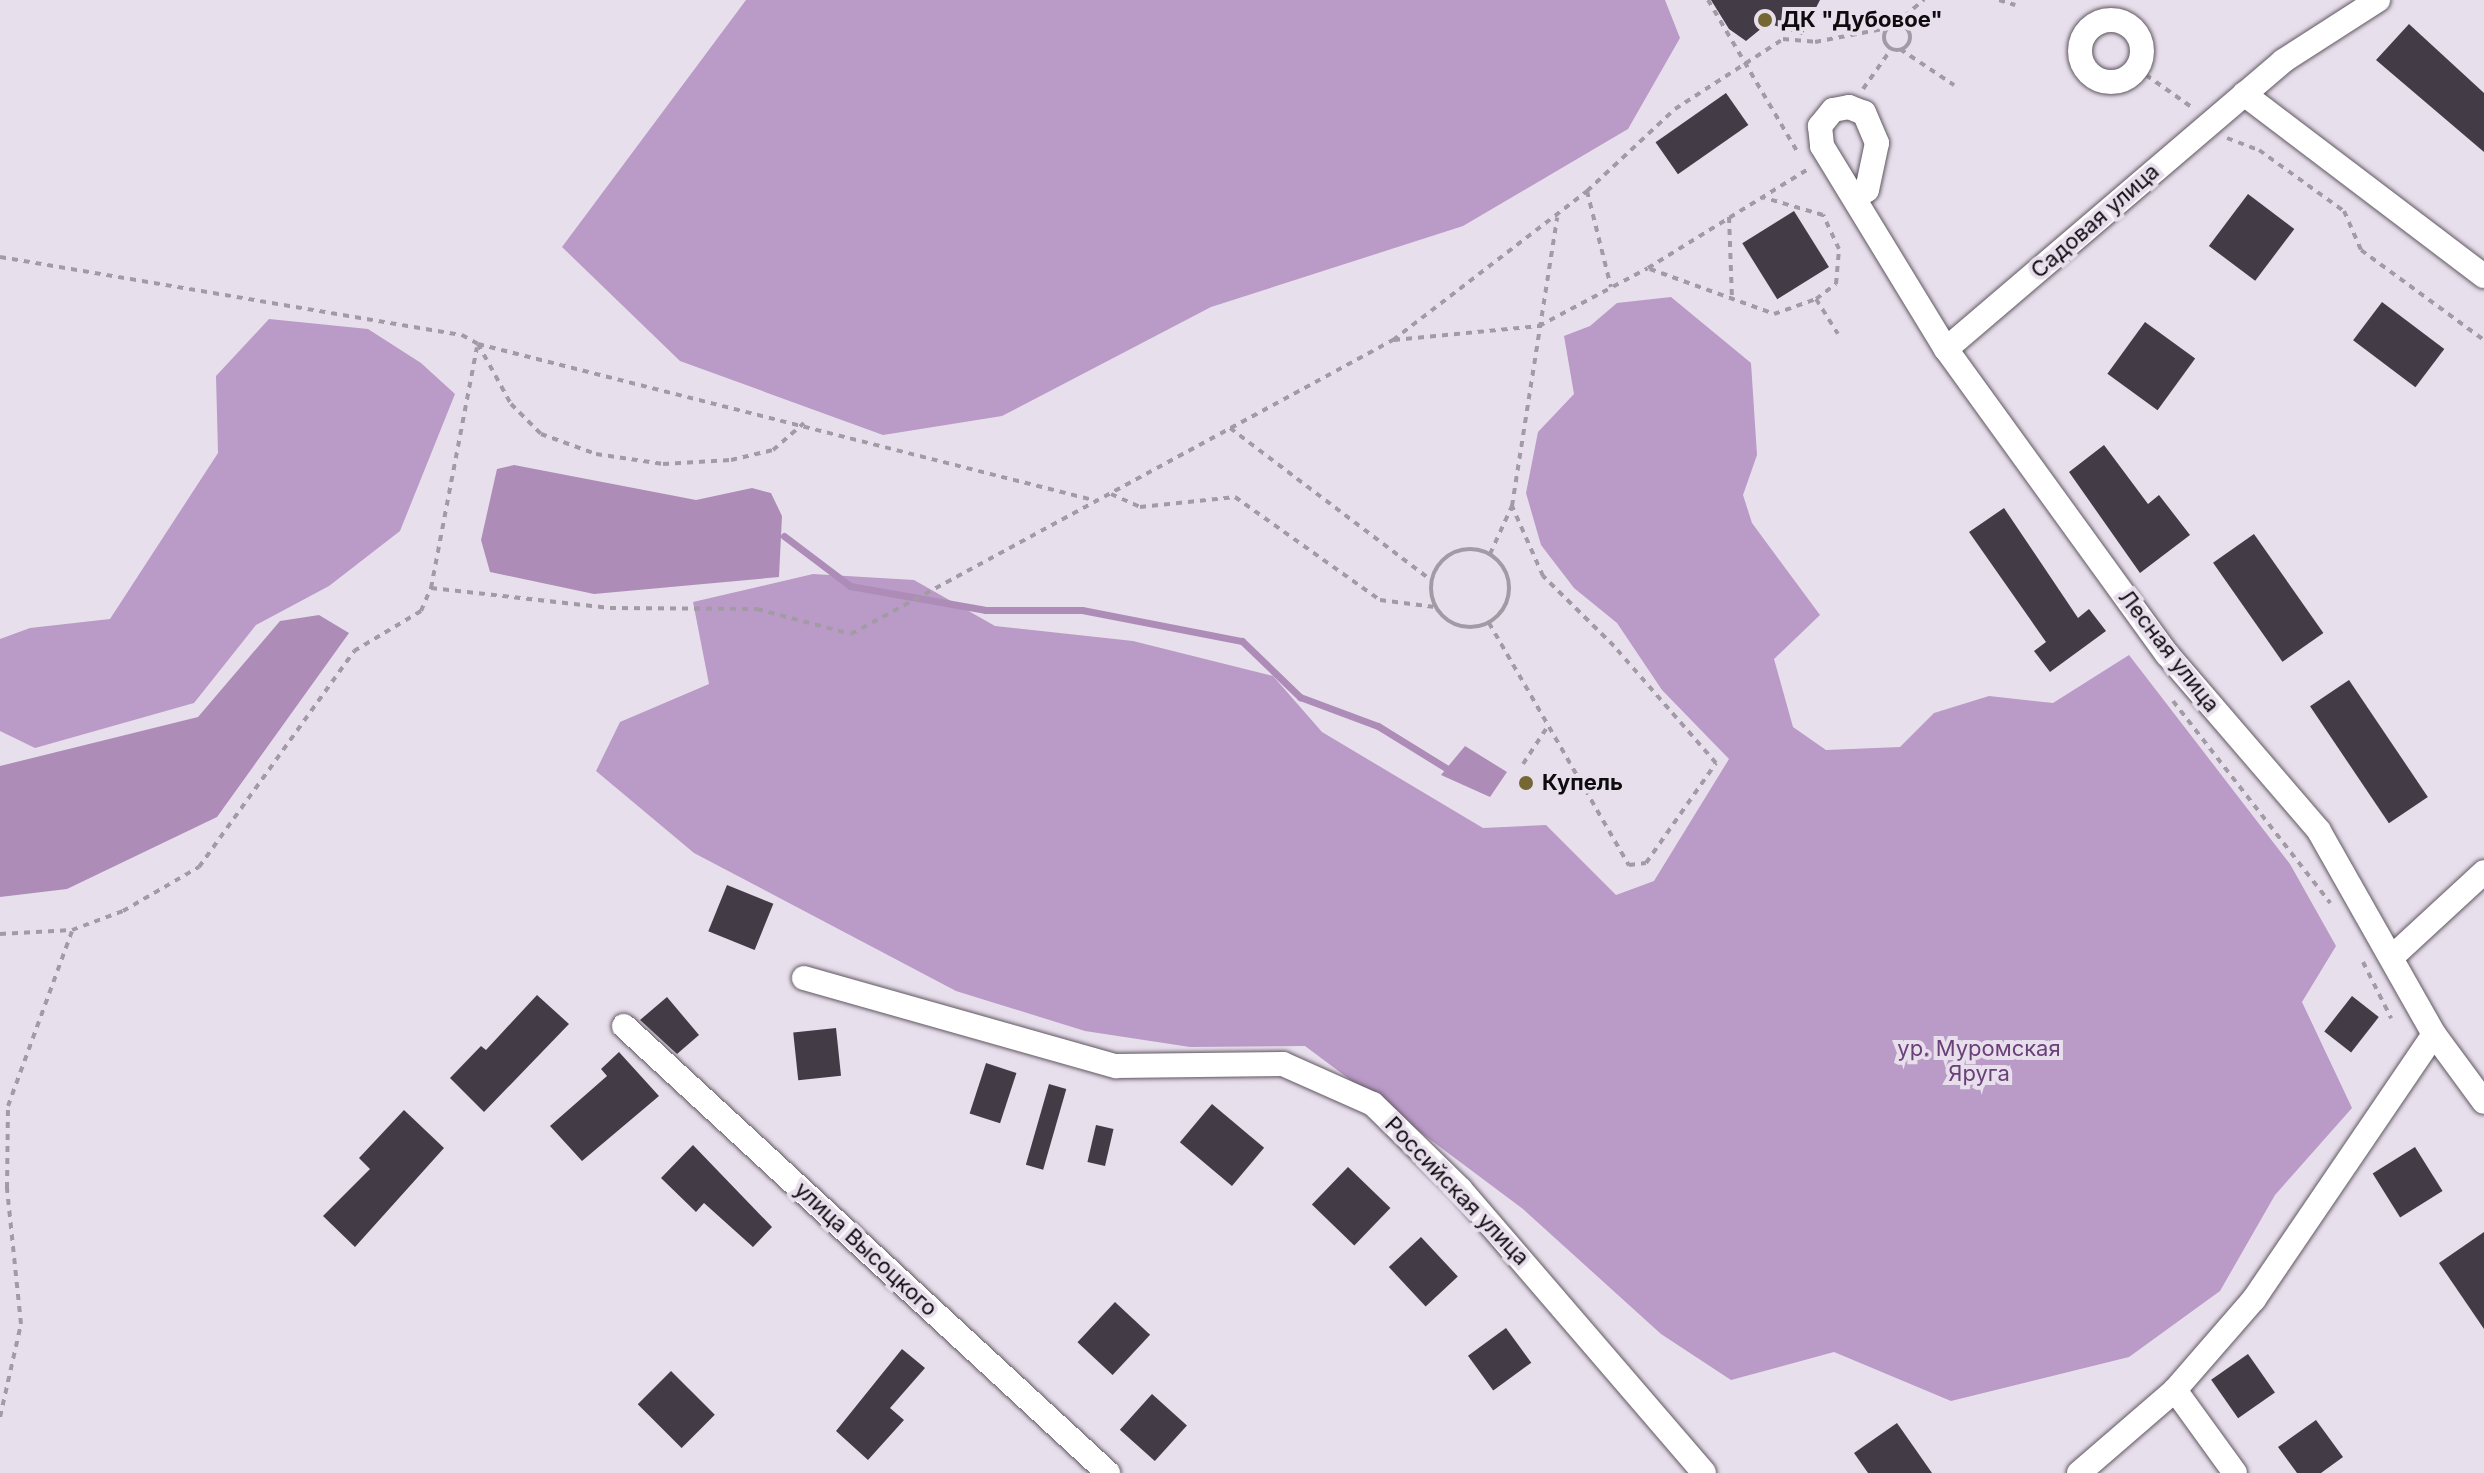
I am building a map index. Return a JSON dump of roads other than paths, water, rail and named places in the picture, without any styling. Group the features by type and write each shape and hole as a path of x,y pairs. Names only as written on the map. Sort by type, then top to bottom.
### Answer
{"street":[{"name":"Садовая улица","path":"1946,349 2244,94 2378,0"},
{"path":"2244,94 2484,276"},
{"name":"Лесная улица","path":"1855,198 1946,349 2167,654 2319,831 2434,1034 2484,1102"},
{"path":"2392,957 2484,872"},
{"name":"Российская улица","path":"804,978 1116,1066 1283,1064 1373,1104 1460,1189 1704,1473"},
{"name":"улица Высоцкого","path":"624,1026 1108,1473"},
{"path":"2079,1473 2175,1390 2254,1299 2434,1034"},
{"path":"2175,1390 2235,1473"}],"waterway":[{"path":"784,536 850,586 986,610 1082,610 1242,641 1300,697 1378,726 1454,773"}],"place":[{"name":"ДК \"Дубовое\"","path":"1765,20"},
{"name":"Купель","path":"1526,783"}],"park label":[{"name":"ур. Муромская Яруга","path":"1979,1060"}]}
